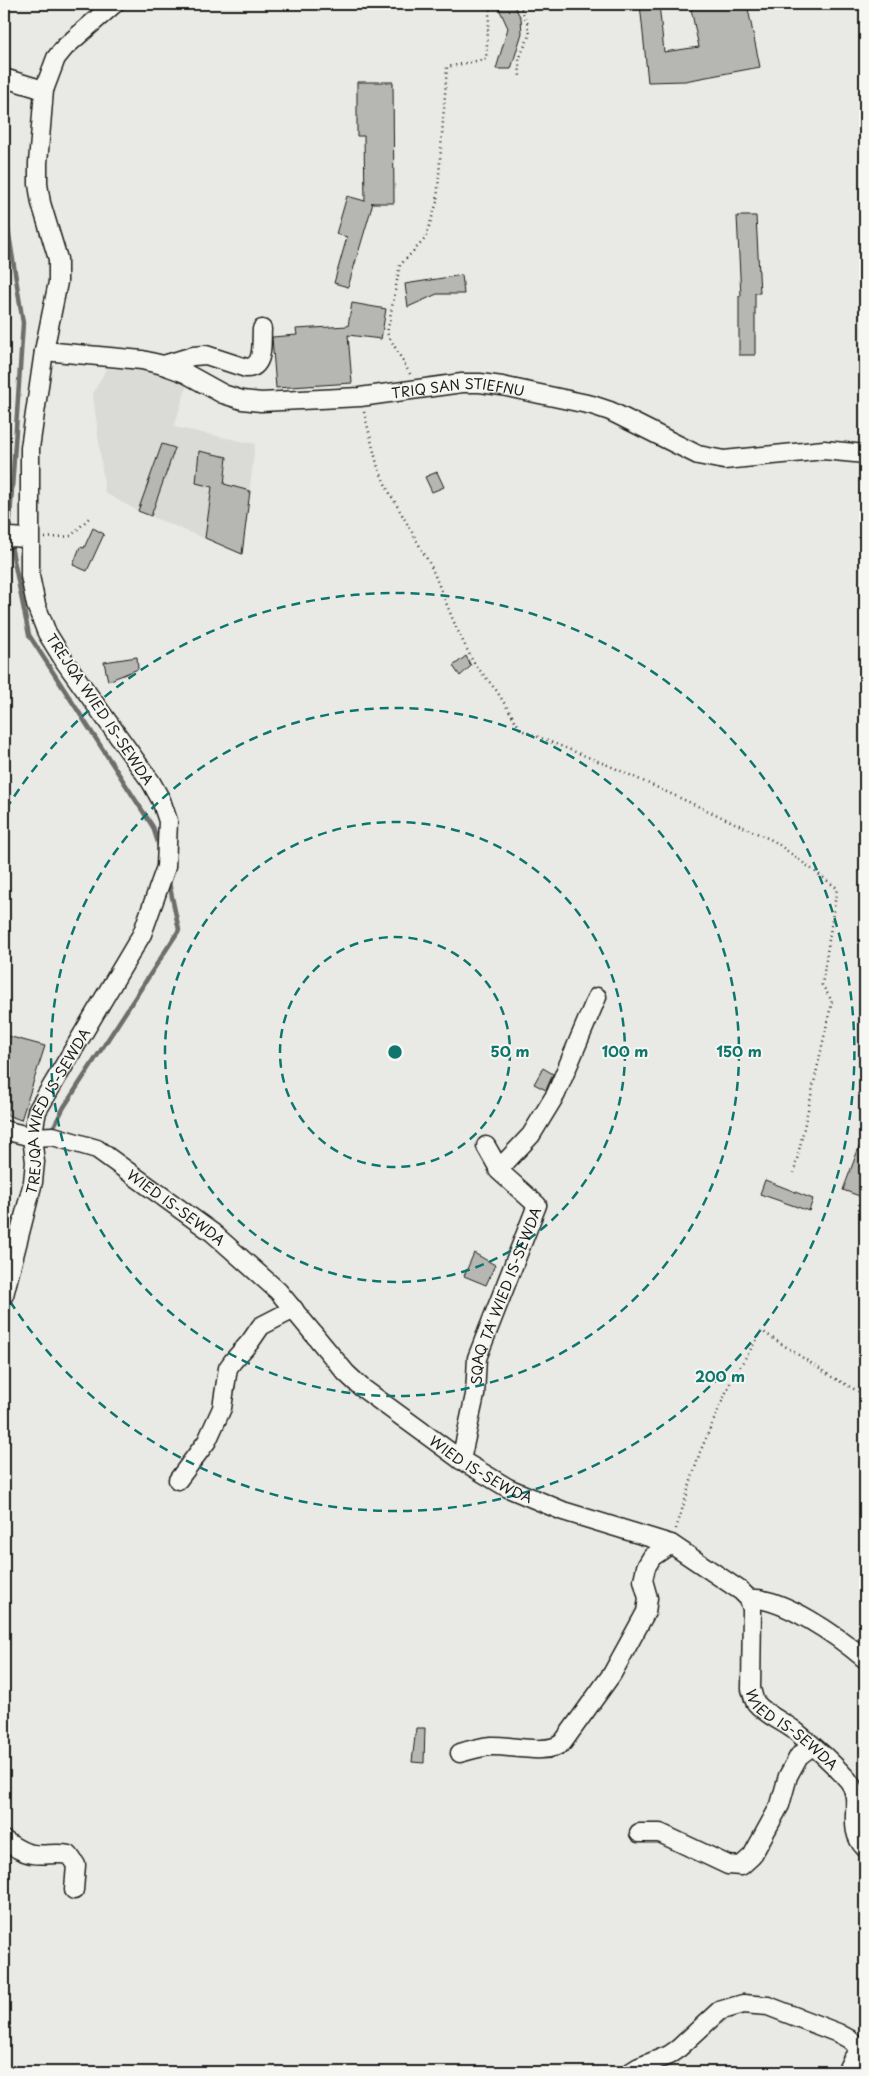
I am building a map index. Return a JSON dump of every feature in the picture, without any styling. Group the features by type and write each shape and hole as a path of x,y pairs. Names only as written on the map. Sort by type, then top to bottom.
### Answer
{"street":[{"name":"TREJQA WIED IS-SEWDA","path":"4,1295 34,1182 35,1162 32,1137 37,1111 142,934 166,867 168,821 161,800 151,782 65,662 48,633 36,605 30,576 30,448 44,351 58,282 58,260 41,203 38,184 44,90 60,52 114,4"},
{"path":"4,78 44,90"},
{"path":"164,365 186,358 206,355 246,368 252,368 258,364 260,357 262,329"},
{"name":"TRIQ SAN STIEFNU","path":"44,351 142,360 164,365 185,373 223,394 242,400 262,402 360,397 462,383 480,383 592,405 610,411 698,455 711,459 739,459 824,450 865,454"},
{"path":"4,540 9,537 29,538"},
{"path":"486,1146 499,1168 531,1135 556,1094 597,997"},
{"name":"WIED IS-SEWDA","path":"4,1130 32,1137 53,1136 96,1149 213,1233 278,1291 346,1373 361,1387 461,1460 508,1488 563,1511 671,1544 741,1591 749,1599 753,1621 751,1689 755,1701 763,1710 793,1730 812,1746 849,1782 854,1794 856,1836 865,1848"},
{"name":"SQAQ TA' WIED IS-SEWDA","path":"461,1460 475,1396 477,1358 537,1205 498,1170 499,1168"},
{"path":"178,1480 207,1441 222,1408 228,1368 233,1360 250,1342 261,1326 294,1309"},
{"path":"460,1753 491,1746 549,1749 560,1746 612,1674 646,1612 648,1598 644,1580 646,1567 652,1557 671,1544"},
{"path":"749,1599 766,1599 812,1622 865,1659"},
{"path":"639,1833 660,1833 728,1866 741,1866 752,1856 780,1805 788,1776 799,1756 812,1746"},
{"path":"4,1840 19,1850 31,1854 59,1853 69,1855 76,1865 74,1890"},
{"path":"631,2072 669,2055 719,2011 743,2004 768,2006 849,2039 863,2051 852,2060 846,2072"}],"path":[{"path":"418,389 387,332 400,265 425,239 437,202 447,67 486,59 490,4"},
{"path":"519,4 530,34 519,58 520,78"},
{"path":"360,397 378,468 386,488 431,566 456,627 473,662 496,690 521,730 610,766 774,841 837,888 822,985 832,1001 794,1173"},
{"path":"29,538 71,536 89,518"},
{"path":"671,1544 700,1452 731,1381 762,1331 832,1377 865,1395"}],"shaded area":[{"path":"106,369 143,369 188,382 174,427 255,444 242,554 138,511 105,493 93,394"}],"building":[{"path":"497,4 513,4 521,18 522,33 511,69 496,69 508,28"},
{"path":"640,4 659,4 664,52 699,47 690,4 747,4 760,67 685,81 648,82"},
{"path":"357,82 393,82 394,203 373,203 348,287 334,283 347,237 336,234 347,196 365,201 364,136 357,136"},
{"path":"737,216 756,216 760,293 755,293 755,355 739,355 739,296 741,296"},
{"path":"462,275 464,294 437,294 408,307 405,284"},
{"path":"352,303 386,309 381,339 348,335 352,383 276,388 272,337 297,335 296,329 348,326"},
{"path":"162,444 175,448 151,516 138,511"},
{"path":"199,451 227,457 224,484 250,491 242,554 205,538 212,487 196,483"},
{"path":"437,472 444,487 432,492 425,477"},
{"path":"93,528 104,534 87,571 73,565 80,547 84,548"},
{"path":"466,656 471,666 460,676 453,666"},
{"path":"137,657 138,669 108,681 104,662"},
{"path":"4,1035 45,1046 21,1120 4,1114"},
{"path":"543,1068 553,1074 546,1090 534,1084"},
{"path":"865,1134 865,1198 843,1190"},
{"path":"765,1180 813,1199 809,1211 760,1194"},
{"path":"474,1253 495,1265 486,1285 464,1276"},
{"path":"416,1728 425,1728 424,1763 412,1762"}],"waterway":[{"path":"4,203 23,323 9,534"},
{"path":"10,541 29,635 153,827 160,849"},
{"path":"51,1132 64,1107 179,930 168,878"},
{"path":"4,1257 10,1239"}]}
